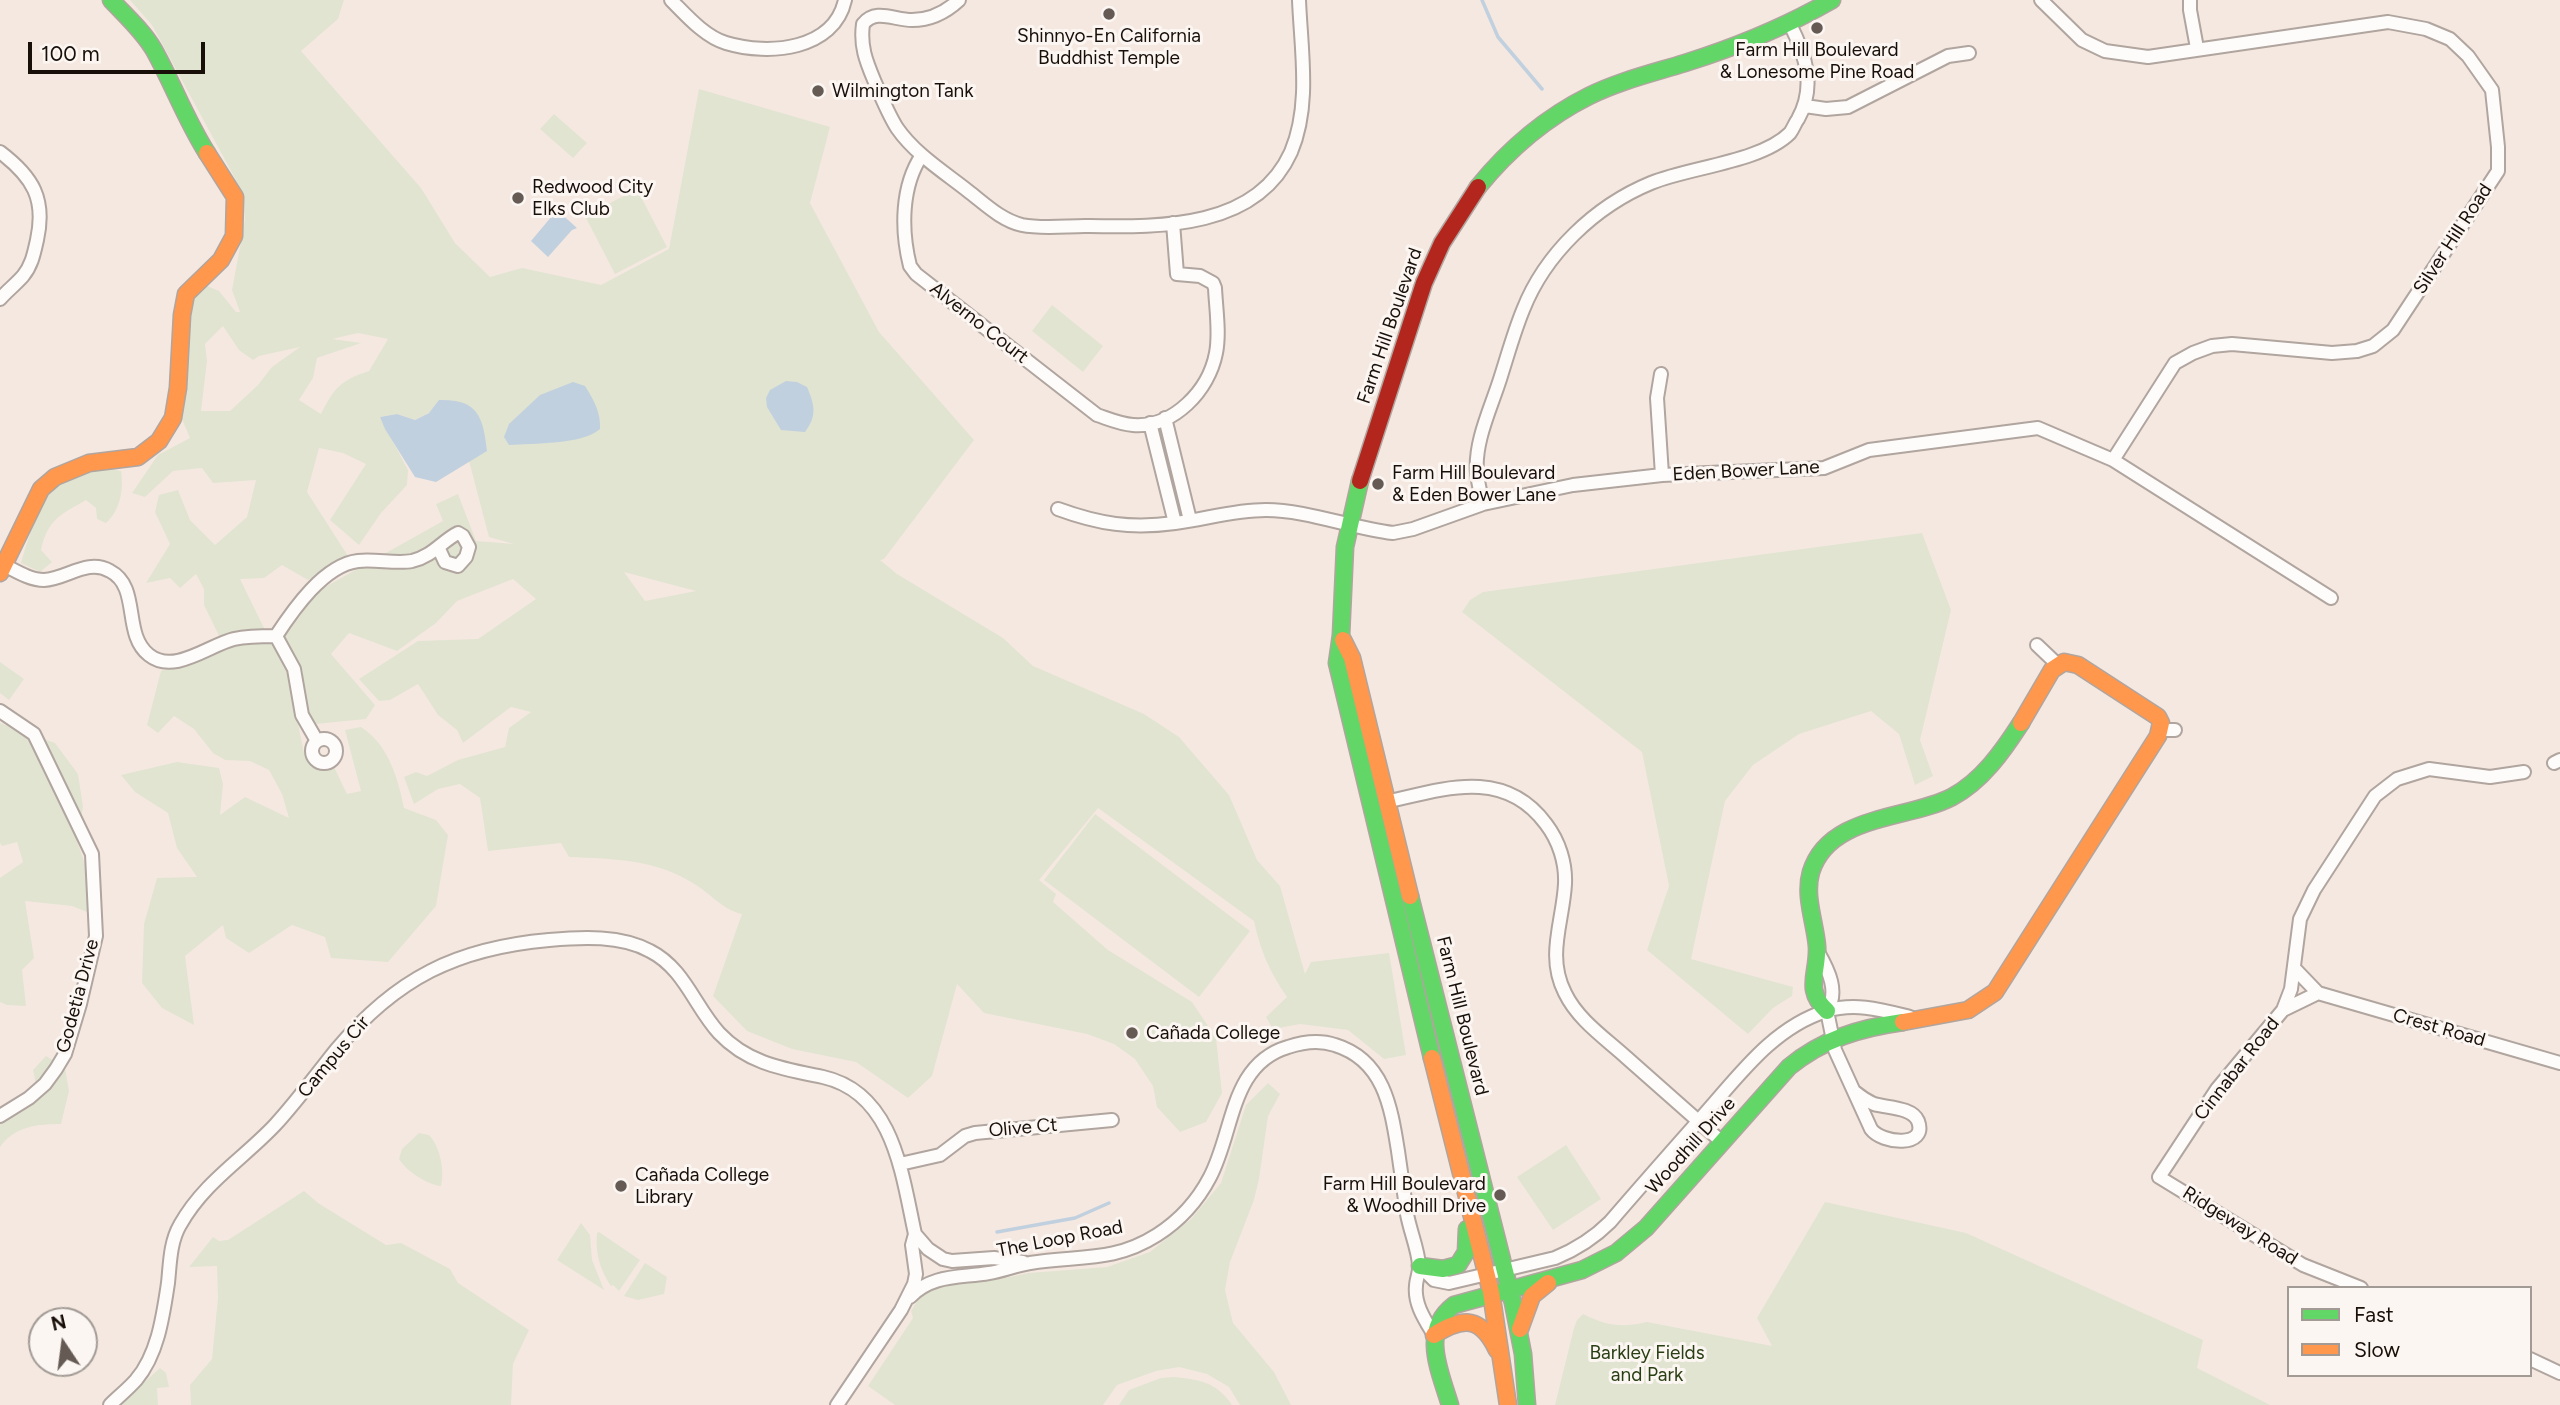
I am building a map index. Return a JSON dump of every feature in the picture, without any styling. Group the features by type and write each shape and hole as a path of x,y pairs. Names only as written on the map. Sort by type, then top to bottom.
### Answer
{"main road":[{"path":"2,569 41,489 55,477 89,463 138,457 159,441 173,418 178,388 182,315 187,294 221,260 234,236 235,197 195,134 153,49 137,27 111,0"},
{"name":"Farm Hill Boulevard","path":"1508,1405 1507,1384 1486,1274 1396,918 1336,663 1342,640 1341,580 1349,526 1374,436 1429,271 1459,212 1511,149 1532,131 1581,100 1610,87 1743,44 1790,24 1832,0"},
{"name":"Farm Hill Boulevard","path":"1342,640 1352,658 1510,1290 1520,1332 1527,1405"},
{"name":"Woodhill Drive","path":"1491,1296 1599,1263 1616,1253 1646,1228 1799,1057 1831,1038 1858,1030 1968,1010 1994,992 2168,730 2152,711 2078,665 2064,662 2058,665"},
{"path":"1827,1011 1815,999 1813,975 1818,952 1810,876 1820,853 1848,830 1936,804 1976,780 2004,747 2052,670 2058,665"},
{"path":"1420,1266 1447,1270 1462,1263 1467,1255 1464,1187"},
{"path":"1520,1332 1532,1296 1539,1287 1560,1276"},
{"path":"1450,1405 1434,1335 1439,1317 1454,1305 1491,1296"},
{"path":"1434,1335 1448,1325 1461,1322 1480,1326 1494,1342 1507,1384"}],"street":[{"path":"671,0 695,24 724,43 757,48 791,48 820,37 842,13 845,0"},
{"path":"959,0 937,15 926,18 911,20 878,16 871,17 863,24 866,60 897,127 922,155 1002,217 1023,225 1102,226 1173,223 1204,219 1231,211 1253,199 1280,170 1290,154 1303,111 1298,0"},
{"name":"Silver Hill Road","path":"2041,0 2064,26 2082,40 2105,51 2148,57 2388,22 2426,29 2450,39 2468,56 2492,90 2498,125 2498,171 2393,330 2373,346 2357,351 2332,352 2232,344 2212,346 2193,353 2175,363 2113,460"},
{"path":"2190,0 2197,48"},
{"path":"1483,504 1477,471 1480,441 1523,309 1544,270 1565,243 1592,218 1620,200 1651,183 1765,149 1790,132 1805,106 1810,82 1800,43 1790,24"},
{"path":"1805,106 1826,109 1848,107 1948,56 1969,53"},
{"path":"0,152 31,181 40,201 41,221 32,262 0,299"},
{"name":"Alverno Court","path":"922,155 914,167 904,204 910,266 916,274 1097,415 1116,422 1136,426 1166,418 1198,395 1208,379 1217,349 1215,288 1213,283 1200,276 1177,274 1173,223"},
{"path":"1661,374 1657,398 1661,475"},
{"path":"1166,418 1190,520"},
{"path":"1150,423 1175,523"},
{"name":"Eden Bower Lane","path":"1058,509 1091,521 1122,526 1175,523 1229,512 1268,510 1393,533 1413,529 1483,504 1573,485 1661,475 1824,468 1869,450 2038,429 2113,460 2331,598"},
{"path":"276,636 293,610 316,584 355,561 411,561 439,549"},
{"path":"2,569 44,580 91,566 110,570 124,584 134,629 142,648 156,659 168,662 178,661 232,639 276,636"},
{"path":"276,636 294,669 302,715 317,741"},
{"path":"2037,645 2058,665"},
{"name":"Godetia Drive","path":"0,711 34,734 92,854 96,936 65,1054 45,1084 29,1098 0,1116"},
{"name":"Cinnabar Road","path":"2160,1177 2217,1089 2283,1010 2291,989 2301,919 2314,890 2375,796 2397,779 2429,769 2490,777 2524,772"},
{"path":"1386,802 1447,788 1485,787 1505,792 1539,815 1552,832 1564,863 1564,895 1555,945 1559,978 1565,994 1587,1023 1722,1142"},
{"name":"Campus Cir","path":"110,1405 136,1380 156,1345 172,1246 178,1228 213,1181 254,1147 296,1102 350,1033 399,988 440,965 476,952 521,943 582,938 618,940 649,950 672,967 721,1035 743,1054 779,1069 825,1078 849,1088 872,1107 889,1133 900,1164 915,1234 912,1245 916,1274 904,1304"},
{"path":"2283,1010 2318,993 2294,968"},
{"name":"Crest Road","path":"2318,993 2560,1063"},
{"name":"Woodhill Drive","path":"1420,1266 1434,1280 1449,1283 1555,1258 1586,1244 1610,1222 1770,1043 1800,1023 1827,1011 1859,1006 1917,1018"},
{"path":"1827,1011 1831,1038 1839,1061 1874,1134 1902,1142 1909,1141 1919,1130 1919,1122 1908,1112 1872,1103 1855,1092"},
{"name":"The Loop Road","path":"904,1304 919,1288 940,1278 990,1273 1030,1263 1107,1255 1142,1243 1174,1223 1211,1176 1236,1100 1252,1070 1265,1057 1282,1049 1318,1042 1334,1045 1356,1056 1376,1074 1383,1086 1392,1113 1409,1228 1420,1266"},
{"name":"Olive Ct","path":"900,1164 940,1155 965,1136 975,1133 1112,1120"},
{"name":"Ridgeway Road","path":"2160,1177 2303,1265 2356,1286"},
{"path":"915,1234 928,1249 943,1259 952,1261 994,1258 1030,1263"},
{"path":"1420,1266 1415,1288 1420,1312 1434,1335"},
{"path":"837,1405 904,1304"},
{"path":"2532,1360 2560,1373"}],"green space":[{"path":"130,0 344,0 338,19 301,51 421,188 455,243 490,277 522,268 601,285 669,249 699,89 830,127 810,203 879,332 974,440 884,559 880,560 897,574 1003,638 1033,666 1144,714 1179,737 1229,795 1257,860 1280,886 1305,974 1311,962 1389,953 1406,1055 1384,1059 1348,1030 1300,1024 1273,1029 1266,1017 1287,997 1266,961 1254,921 1098,808 1039,880 1056,894 1053,902 1108,950 1192,1002 1216,1038 1222,1093 1206,1122 1180,1132 1157,1107 1153,1086 1135,1059 1114,1044 1087,1034 984,1013 957,984 932,1076 908,1098 856,1062 792,1049 747,1031 713,996 742,914 729,909 681,876 651,865 569,857 561,843 488,851 480,798 460,784 438,789 414,804 404,777 416,772 427,776 458,760 505,747 509,728 531,712 511,707 463,743 457,730 438,715 418,684 390,700 379,701 359,679 418,641 478,639 536,599 513,579 457,601 436,623 397,651 349,633 331,654 375,705 366,719 315,724 302,701 303,672 283,639 318,591 443,521 436,504 458,494 476,541 514,544 489,537 453,400 415,420 397,414 380,417 408,470 407,485 381,513 359,545 330,520 366,464 343,453 319,448 307,492 348,556 308,580 282,565 264,578 240,579 265,630 219,636 204,605 204,589 196,574 180,588 170,578 146,583 170,544 155,512 159,495 178,490 190,520 215,545 247,517 256,480 213,483 202,468 173,471 145,497 132,493 158,455 190,438 182,419 189,351 188,307 200,283 219,291 236,312 240,312 232,290 245,220 243,193 152,25","holes":["223,326 239,350 253,360 259,356 300,347 272,367 258,385 230,411 201,411 207,361 205,344","358,333 388,339 369,371 339,386 321,414 299,400 313,378 317,358 361,343 332,339","624,572 696,591 645,601"]},
{"path":"554,114 587,143 573,158 540,129"},
{"path":"637,189 667,247 615,274 585,216"},
{"path":"1052,305 1103,346 1083,372 1032,331"},
{"path":"106,468 121,471 122,478 120,500 111,518 106,523 97,519 96,508 86,500 62,514 47,531 41,550 52,562 40,572 21,563 36,517 54,485 72,475"},
{"path":"1922,533 1951,610 1920,740 1933,776 1915,785 1899,734 1871,711 1799,734 1753,765 1725,801 1691,959 1793,987 1792,996 1773,1008 1748,1034 1647,950 1669,886 1642,752 1462,612 1470,600 1483,592"},
{"path":"272,641 287,671 304,753 334,767 347,794 361,791 345,730 361,727 385,752 399,785 404,808 436,820 448,835 436,906 388,962 331,958 325,937 292,925 249,953 226,938 223,925 185,956 194,1025 162,1008 142,983 144,924 157,878 197,877 177,848 168,813 135,792 121,775 177,762 219,768 223,784 220,815 245,797 289,818 282,794 269,770 250,761 225,760 213,753 194,729 174,716 158,733 147,725 161,671 234,644"},
{"path":"0,662 24,679 9,700 0,693"},
{"path":"0,723 55,743 78,774 83,807 77,841 87,870 87,912 72,906 25,901 34,958 22,970 26,1006 0,1002 0,878 23,862 17,842 2,846 0,843"},
{"path":"1095,814 1250,931 1199,997 1044,880"},
{"path":"46,1056 65,1068 69,1091 61,1124 20,1130 0,1147 0,1122 39,1098 33,1070"},
{"path":"1268,1083 1280,1094 1268,1116 1254,1200 1230,1262 1225,1290 1233,1323 1274,1372 1291,1405 1240,1405 1229,1387 1207,1374 1179,1367 1156,1371 1117,1385 1103,1405 895,1405 868,1386 913,1318 911,1311 919,1298 937,1286 990,1281 1029,1273 1107,1267 1150,1252 1191,1219 1221,1183 1246,1105"},
{"path":"419,1133 429,1135 439,1152 442,1166 441,1186 418,1177 399,1159 402,1149"},
{"path":"1566,1145 1601,1199 1553,1230 1517,1177"},
{"path":"304,1191 318,1203 386,1245 401,1243 450,1269 458,1283 529,1330 513,1364 511,1405 191,1405 190,1385 212,1359 218,1298 217,1266 189,1267 213,1237 219,1241 228,1240"},
{"name":"Barkley Fields and Park","path":"1825,1202 1966,1233 2203,1340 2197,1368 2270,1405 1555,1405 1574,1328 1583,1314 1614,1325 1647,1322 1772,1346 1757,1318"},
{"path":"581,1223 590,1235 592,1260 604,1290 557,1260"},
{"path":"599,1232 640,1260 619,1291 611,1286 601,1267 597,1247"},
{"path":"645,1263 667,1277 664,1294 638,1300 624,1296"},
{"path":"160,1368 166,1373 169,1387 157,1388 158,1405 119,1405"},
{"path":"1161,1378 1192,1379 1214,1387 1232,1405 1119,1405 1129,1390"}],"water":[{"path":"557,210 577,228 572,230 548,257 531,241"},
{"path":"786,381 807,387 810,394 813,416 805,432 781,430 767,407 766,398 770,390"},
{"path":"573,382 585,386 591,396 598,412 600,429 570,441 509,445 504,437 509,424 540,395"},
{"path":"439,400 462,402 476,412 483,428 487,451 436,482 415,477 380,417 397,414 415,420 429,413"}],"waterway":[{"path":"1482,0 1498,37 1542,89"},
{"path":"997,1232 1075,1218 1109,1203"}],"traffic: fast":[{"path":"111,0 150,43 207,153"},
{"path":"1478,187 1528,136 1557,114 1589,96 1742,43 1832,0"},
{"path":"1360,481 1345,547 1337,663 1432,1058"},
{"path":"1827,1011 1820,1003 1814,988 1817,946 1809,890 1811,872 1820,853 1834,839 1852,829 1934,804 1963,790 1991,764 2021,723"},
{"path":"1410,896 1513,1303 1523,1354 1527,1405"},
{"path":"1450,1405 1438,1365 1435,1339 1444,1315 1454,1305 1582,1270 1616,1253 1646,1228 1789,1067 1815,1049 1843,1036 1903,1022"},
{"path":"1420,1266 1443,1269 1458,1265 1466,1252 1467,1229"}],"traffic: slow":[{"path":"0,573 41,489 55,477 89,463 138,457 159,441 173,418 186,294 221,260 234,236 235,197 207,153"},
{"path":"1343,640 1352,658 1410,896"},
{"path":"1903,1022 1968,1010 1995,992 2158,736 2161,723 2158,717 2078,665 2064,662 2052,670 2021,723"},
{"path":"1432,1058 1491,1292 1508,1405"},
{"path":"1520,1329 1532,1296 1548,1283"},
{"path":"1434,1335 1454,1325 1471,1323 1485,1331 1497,1350"}],"traffic: jam":[{"path":"1360,481 1424,283 1442,243 1478,187"}],"place":[{"name":"Shinnyo-En California Buddhist Temple","path":"1109,14"},
{"name":"Farm Hill Boulevard & Lonesome Pine Road","path":"1817,28"},
{"name":"Wilmington Tank","path":"818,91"},
{"name":"Redwood City Elks Club","path":"518,198"},
{"name":"Farm Hill Boulevard & Eden Bower Lane","path":"1378,484"},
{"name":"Cañada College","path":"1132,1033"},
{"name":"Cañada College Library","path":"621,1186"},
{"name":"Farm Hill Boulevard & Woodhill Drive","path":"1500,1195"}]}
